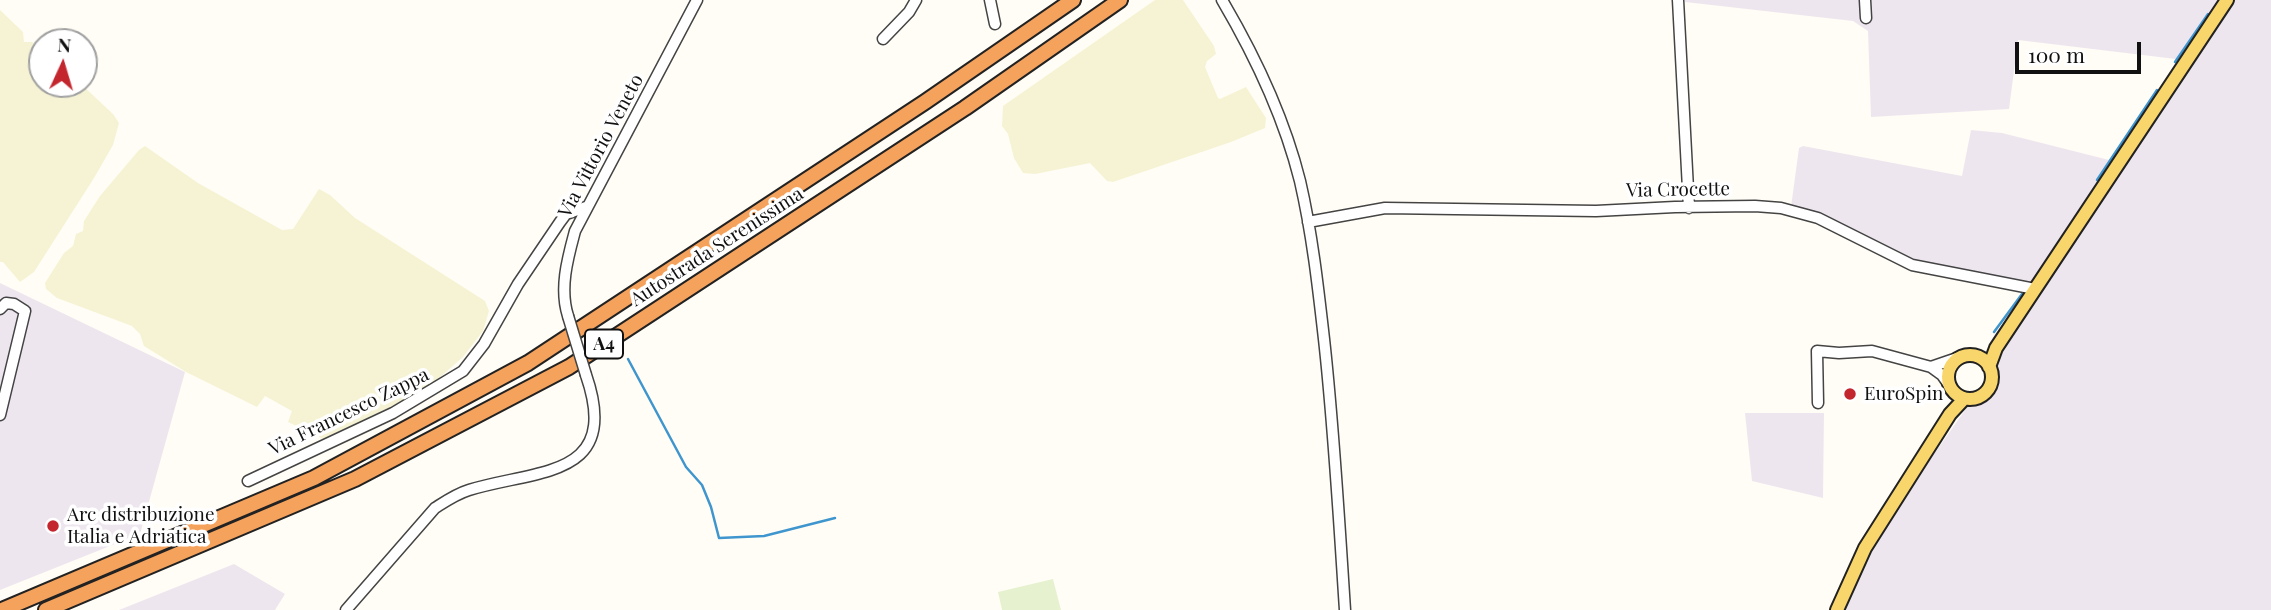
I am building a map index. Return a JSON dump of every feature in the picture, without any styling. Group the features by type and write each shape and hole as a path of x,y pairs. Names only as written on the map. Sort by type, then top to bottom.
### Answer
{"highway":[{"name":"Autostrada Serenissima","path":"2,610 314,478 527,363 925,102 1073,0"},
{"name":"Autostrada Serenissima","path":"46,610 355,479 569,367 953,116 1120,0"}],"main road":[{"path":"1837,610 1865,548 1950,414 1964,399 1979,397 1987,391 1991,382 1989,368 1996,348 2227,0"},
{"path":"1950,414 1950,368 1963,356 1977,356 1996,348"},
{"path":"1977,356 1989,368"},
{"path":"1950,388 1964,399"}],"street":[{"name":"Via Vittorio Veneto","path":"346,610 435,508 467,490 562,468 582,453 591,433 595,408 568,316 565,290 567,261 575,230 586,207 696,0"},
{"path":"883,39 909,12 916,0"},
{"path":"990,0 995,24"},
{"path":"1222,0 1243,35 1282,124 1299,179 1314,249 1334,428 1345,610"},
{"path":"1678,0 1689,208"},
{"path":"1865,0 1866,18"},
{"name":"Via Crocette","path":"1308,222 1385,208 1596,211 1755,206 1800,212 1818,218 1912,265 2035,289"},
{"name":"Via Francesco Zappa","path":"248,481 393,413 463,371 484,344 523,276 560,222 566,214 586,207"},
{"path":"0,309 6,303 14,304 25,311 0,415"},
{"path":"1818,403 1817,351 1872,351 1931,367 1942,375 1950,388"},
{"path":"1931,367 1963,356"}],"shaded area":[{"path":"1155,0 1183,0 1214,46 1216,54 1207,61 1205,67 1218,98 1246,87 1266,118 1265,128 1113,182 1107,181 1090,163 1035,174 1023,173 1014,158 1008,134 1002,126 1003,106"},
{"path":"1685,0 2224,0 2184,60 2018,40 2009,109 1871,117 1868,31 1853,21"},
{"path":"2231,0 2271,0 2271,610 1840,610 1881,529 1968,406 1992,396 1997,389 1994,367 2099,197"},
{"path":"0,10 23,32 24,42 28,42 28,98 96,98 119,123 113,145 34,272 20,282 3,262 0,262"},
{"path":"1971,130 2002,133 2117,162 2035,286 1909,260 1822,216 1791,207 1799,148 1803,146 1962,176"},
{"path":"145,146 198,183 282,230 293,229 319,189 330,195 355,218 485,301 489,311 483,331 463,357 438,379 397,404 323,439 288,422 292,411 265,396 257,407 186,372 144,346 140,334 132,326 57,298 46,289 45,283 64,253 73,246 76,234 83,231 84,221 100,196"},
{"path":"0,283 185,372 140,534 0,590"},
{"path":"1745,413 1824,413 1823,498 1752,481"},
{"path":"234,564 285,594 275,610 119,610"}],"green space":[{"path":"1053,579 1061,610 1002,610 998,592"}],"waterway":[{"path":"2175,62 2208,14"},
{"path":"2097,180 2157,90"},
{"path":"1994,332 2022,294"},
{"path":"628,359 686,467 702,485 719,538 764,536 835,518"}],"place":[{"name":"EuroSpin","path":"1850,394"},
{"name":"Arc distribuzione Italia e Adriatica","path":"53,526"}]}
